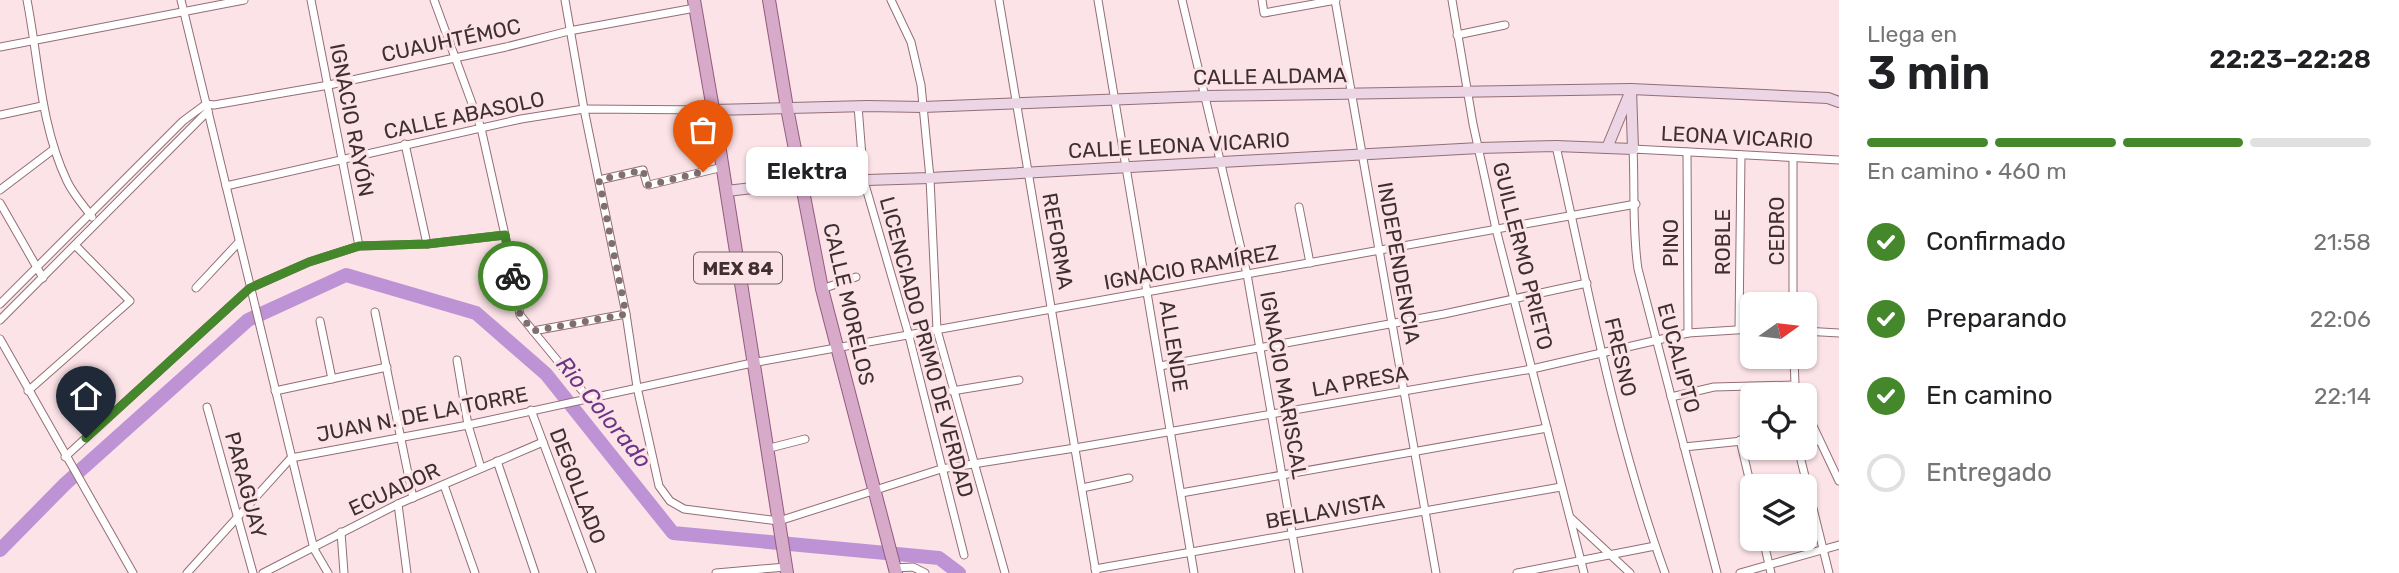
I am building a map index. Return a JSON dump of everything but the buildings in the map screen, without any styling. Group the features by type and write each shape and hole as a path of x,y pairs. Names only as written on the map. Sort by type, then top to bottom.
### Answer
{"main road":[{"name":"CALLE MORELOS","path":"769,0 822,289 894,566"},
{"name":"MEX 84","path":"695,4 787,568"},
{"name":"CALLE ALDAMA","path":"713,110 923,107 1205,96 1631,89 1833,97 1839,102"},
{"path":"1607,148 1631,89"},
{"path":"1631,89 1633,149"},
{"name":"CALLE LEONA VICARIO","path":"727,191 803,182 930,178 1479,148 1556,146 1633,149"}],"street":[{"path":"27,0 35,41 42,106 54,149 68,184 96,224"},
{"path":"181,0 314,549 328,573"},
{"path":"0,47 244,0"},
{"name":"IGNACIO RAYÓN","path":"311,0 359,246"},
{"path":"434,0 481,128 520,315 585,400"},
{"path":"565,0 584,109 626,314 637,387 659,486 670,501 684,509 779,521"},
{"path":"891,0 911,42 923,107 930,178 937,330 1005,573"},
{"name":"REFORMA","path":"999,0 1096,571"},
{"name":"ALLENDE","path":"1098,0 1194,573"},
{"name":"IGNACIO MARISCAL","path":"1182,0 1247,274 1299,573"},
{"path":"1262,0 1264,13 1335,0"},
{"name":"INDEPENDENCIA","path":"1335,0 1436,573"},
{"name":"GUILLERMO PRIETO","path":"1452,0 1496,229 1584,573"},
{"name":"CUAUHTÉMOC","path":"0,304 91,216 183,121 209,107 328,85 695,4"},
{"path":"1457,35 1505,25"},
{"path":"0,115 42,106"},
{"name":"LICENCIADO PRIMO DE VERDAD","path":"858,106 864,181 909,335 964,555"},
{"path":"0,320 209,107"},
{"name":"CALLE ABASOLO","path":"226,187 405,144 521,119 584,109 713,110"},
{"path":"405,144 427,244"},
{"name":"FRESNO","path":"1556,146 1601,354 1629,458 1665,573"},
{"path":"0,190 54,149"},
{"name":"LEONA VICARIO","path":"1633,149 1839,160"},
{"name":"EUCALIPTO","path":"1633,149 1636,204 1634,241 1638,269 1717,573"},
{"name":"PINO","path":"1687,152 1688,333"},
{"name":"ROBLE","path":"1739,329 1741,155"},
{"name":"CEDRO","path":"1793,158 1793,292"},
{"path":"599,180 643,170 649,185 723,167"},
{"path":"0,203 43,278"},
{"name":"IGNACIO RAMÍREZ","path":"752,363 1636,204"},
{"path":"1299,207 1310,263"},
{"path":"66,458 250,290 309,262 359,246 427,244 505,235"},
{"path":"196,288 239,242"},
{"path":"28,391 130,302 75,245"},
{"path":"822,289 856,276"},
{"path":"1160,366 1587,283"},
{"path":"375,312 413,498"},
{"path":"533,331 626,314"},
{"path":"320,321 332,379"},
{"name":"LA PRESA","path":"779,521 941,469 1075,449 1532,369 1688,333 1739,329"},
{"path":"1817,332 1839,333"},
{"path":"0,339 133,573"},
{"path":"457,360 468,425 481,468"},
{"name":"JUAN N. DE LA TORRE","path":"191,571 291,457 468,425 752,363"},
{"path":"275,391 387,367"},
{"path":"952,391 1019,380"},
{"path":"1671,397 1714,387 1740,386"},
{"name":"PARAGUAY","path":"207,407 253,573"},
{"name":"DEGOLLADO","path":"531,410 592,573"},
{"path":"1181,494 1547,428"},
{"path":"1817,436 1839,481"},
{"path":"766,449 806,439"},
{"path":"1684,447 1740,440"},
{"name":"ECUADOR","path":"263,573 398,505 543,442"},
{"path":"1801,460 1829,573"},
{"path":"497,461 535,573"},
{"path":"1082,488 1129,478"},
{"path":"444,485 475,573"},
{"name":"BELLAVISTA","path":"1096,571 1561,486"},
{"path":"398,505 407,573"},
{"path":"1571,519 1630,573"},
{"path":"341,533 344,573"},
{"path":"1740,573 1770,569 1823,548 1839,545"},
{"path":"1517,573 1656,546"},
{"path":"1766,551 1770,569"},
{"path":"894,566 913,567 925,573"},
{"path":"716,573 787,568"}],"waterway":[{"name":"Rio Colorado","path":"0,550 65,484 248,320 346,275 476,313 546,374 673,533 939,558 959,573"}],"way so far":[{"path":"513,276 520,315 533,331 626,314 599,180 643,170 649,185 703,172"}],"place":[{"name":"Elektra","path":"703,172"}],"route":[{"path":"86,438 250,288 309,262 359,246 427,244 505,235 513,276"}]}
